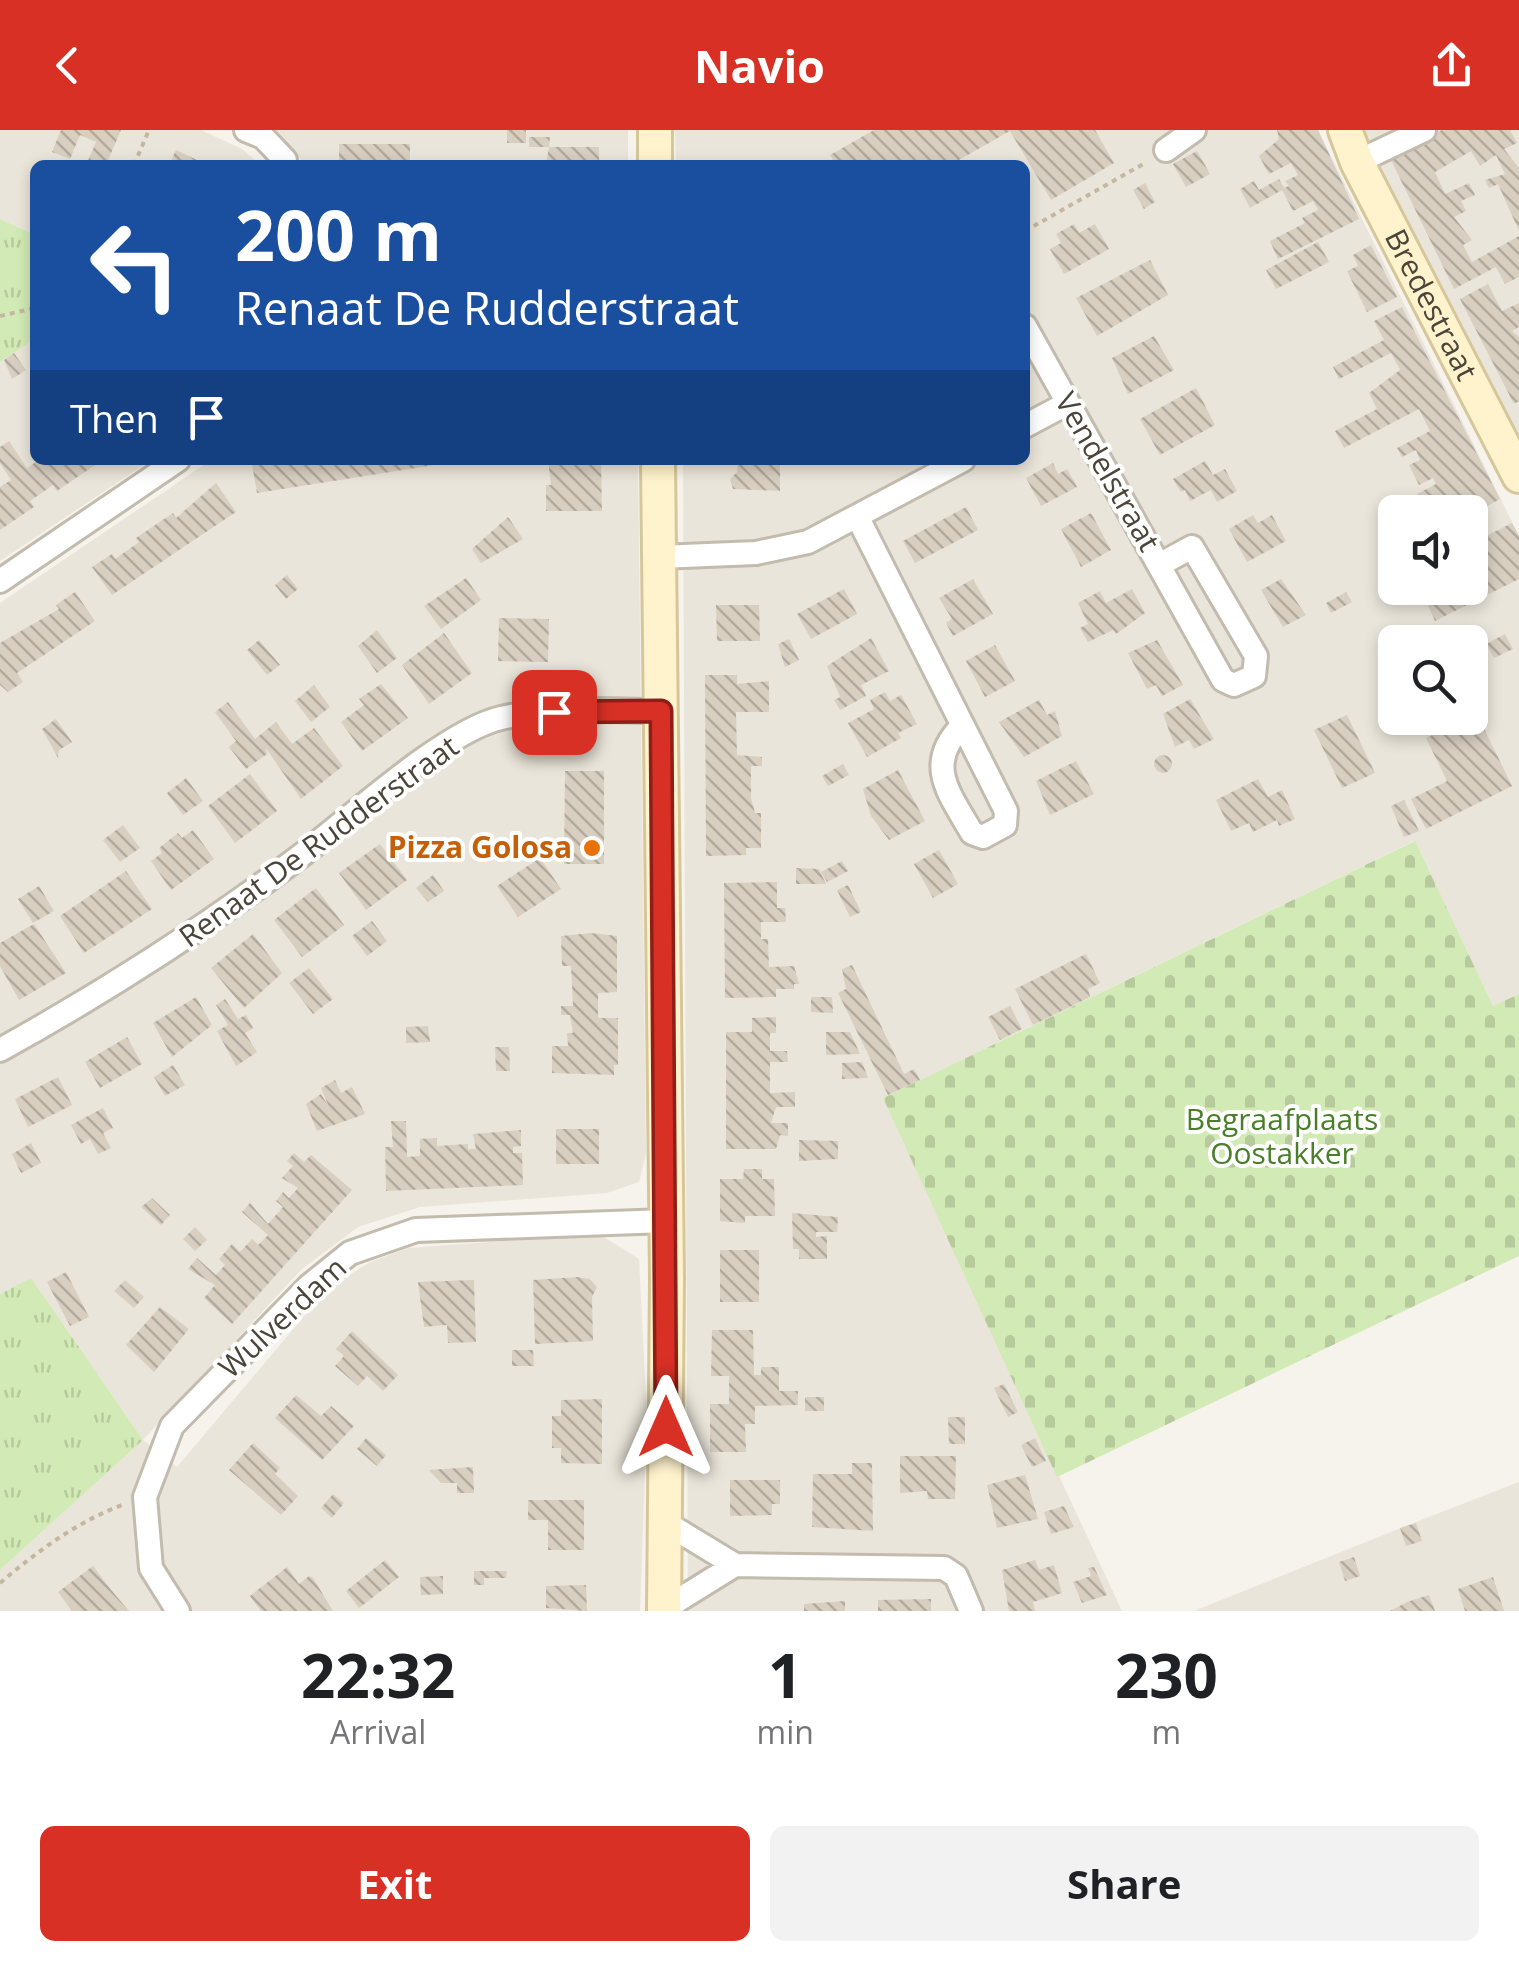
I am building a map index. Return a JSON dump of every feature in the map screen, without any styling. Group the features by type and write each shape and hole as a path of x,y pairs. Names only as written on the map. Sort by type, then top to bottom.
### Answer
{"street":[{"path":"246,130 263,137 284,160"},
{"path":"286,160 287,130"},
{"path":"655,130 656,160"},
{"path":"1166,150 1194,130"},
{"name":"Bredestraat","path":"1344,130 1356,162 1519,476"},
{"path":"1356,162 1424,130"},
{"name":"Vendelstraat","path":"1030,335 1222,680 1234,685 1254,676 1256,656 1192,547 1160,565"},
{"path":"1030,423 1068,403"},
{"path":"0,580 171,465"},
{"path":"658,465 666,1222 664,1610"},
{"path":"659,557 756,554 808,542 954,465"},
{"path":"858,518 962,726"},
{"name":"Renaat De Rudderstraat","path":"0,1050 140,969 296,860 435,752 499,718 554,712 661,711"},
{"name":"Wulverdam","path":"178,1611 150,1568 145,1496 172,1426 309,1286 350,1254 416,1230 666,1222"},
{"path":"666,1523 735,1565 933,1566 956,1576 971,1611"},
{"path":"664,1610 735,1565"}],"path":[{"path":"136,160 149,130"},
{"path":"1030,228 1166,150"},
{"path":"0,316 30,309"},
{"path":"0,1582 42,1547 92,1516 145,1496"}],"shaded area":[{"path":"0,130 201,130 242,149 255,160 30,160 30,233 0,219"},
{"path":"272,130 628,130 628,160 301,160"},
{"path":"675,130 1318,130 1519,536 1519,994 1493,1006 1414,841 883,1098 1122,1611 688,1611 683,465 1030,465 1030,160 676,160"},
{"path":"1362,130 1519,130 1519,442 1386,186"},
{"path":"30,342 30,465 144,465 0,561 0,362"},
{"path":"204,465 638,465 646,1154 639,1182 607,1193 420,1207 358,1227 302,1269 143,1440 31,1279 0,1294 0,603"},
{"path":"599,1234 639,1259 647,1418 640,1611 0,1611 0,1570 143,1440 177,1467 327,1289 370,1262 408,1248"},
{"path":"1519,1482 1519,1611 1194,1611 1421,1520"}],"green space":[{"path":"0,219 30,233 30,342 0,362"},
{"name":"Begraafplaats Oostakker","path":"1415,841 1493,1006 1519,994 1519,1256 1057,1477 883,1098"},
{"path":"31,1278 143,1440 0,1570 0,1294"}],"building":[{"path":"61,130 121,130 108,160 88,160 96,142 80,135 70,159 52,152"},
{"path":"507,130 526,130 526,143 507,143"},
{"path":"874,130 1095,130 1114,163 1051,200 1010,131 959,160 833,160 830,155"},
{"path":"1277,130 1318,130 1359,219 1278,259 1270,241 1305,223 1302,218 1318,210 1313,201 1293,211 1282,190 1250,208 1240,189 1254,181 1259,190 1279,179 1284,188 1289,186 1285,181 1298,175 1291,163 1269,174 1259,156 1279,139"},
{"path":"1442,130 1510,130 1517,143 1504,149 1519,168 1519,231 1498,184 1489,188 1485,180 1505,174 1496,155 1480,166 1471,151 1435,172 1445,194 1469,183 1475,195 1461,201 1466,211 1454,217 1472,240 1463,245 1472,262 1519,236 1519,277 1505,284 1496,267 1454,289 1389,156"},
{"path":"529,137 550,137 549,147 529,147"},
{"path":"339,144 410,144 410,160 339,160"},
{"path":"549,147 599,147 599,160 547,160"},
{"path":"176,150 197,160 171,160"},
{"path":"1197,151 1210,174 1186,187 1173,164"},
{"path":"1145,183 1155,202 1144,209 1133,190"},
{"path":"1074,224 1079,233 1095,224 1109,249 1064,274 1050,249 1061,243 1056,234"},
{"path":"1318,242 1329,262 1276,289 1266,270"},
{"path":"1371,245 1397,297 1367,312 1347,271 1358,266 1353,255"},
{"path":"1150,260 1168,295 1097,336 1076,298"},
{"path":"1488,284 1502,311 1519,303 1519,327 1512,331 1519,337 1519,401 1514,404 1460,299"},
{"path":"1402,307 1500,499 1488,506 1488,495 1417,495 1436,484 1433,478 1419,485 1409,465 1420,460 1416,450 1402,457 1397,448 1430,431 1419,409 1344,448 1335,431 1377,409 1369,393 1400,370 1391,353 1339,379 1333,367 1384,340 1374,321"},
{"path":"1154,336 1174,370 1128,394 1112,358"},
{"path":"14,353 26,370 12,379 4,360"},
{"path":"1196,388 1215,425 1160,455 1140,419"},
{"path":"9,441 27,468 95,465 57,491 53,485 30,501 34,507 0,530 0,487 11,480 0,463 0,447"},
{"path":"1205,461 1213,475 1225,469 1237,491 1217,502 1211,490 1190,501 1173,479"},
{"path":"1053,463 1058,474 1067,469 1077,487 1041,506 1026,478"},
{"path":"252,465 435,465 257,493"},
{"path":"549,465 601,465 602,511 546,511 546,485 551,485"},
{"path":"738,465 780,465 780,491 733,489 730,479"},
{"path":"216,483 236,512 112,595 92,567 112,554 115,559 139,542 136,538 173,513 176,518"},
{"path":"966,507 978,530 915,563 903,541"},
{"path":"1091,513 1111,550 1081,567 1061,529"},
{"path":"1253,515 1258,523 1272,515 1286,541 1247,562 1229,529"},
{"path":"508,517 523,539 481,563 472,549"},
{"path":"1512,523 1519,536 1519,579 1488,594 1488,535"},
{"path":"287,575 298,589 286,599 275,585"},
{"path":"466,578 481,600 441,629 424,606"},
{"path":"973,579 993,614 953,636 946,623 952,619 939,598"},
{"path":"1281,579 1306,615 1283,627 1261,590"},
{"path":"844,589 857,614 811,639 797,614"},
{"path":"1132,589 1145,613 1116,634 1113,630 1088,642 1080,628 1088,624 1078,603 1100,591 1106,603"},
{"path":"75,592 95,621 17,673 23,682 8,692 0,685 0,643 59,609 56,605"},
{"path":"1346,592 1352,602 1331,613 1326,603"},
{"path":"716,605 759,605 760,641 717,641"},
{"path":"1428,605 1467,605 1435,621"},
{"path":"499,618 549,619 548,662 498,661"},
{"path":"377,630 397,658 377,673 358,646"},
{"path":"444,633 472,673 429,704 402,665"},
{"path":"1505,634 1513,649 1494,658 1488,643"},
{"path":"871,638 889,671 861,685 866,696 840,710 834,700 840,697 827,666"},
{"path":"789,639 799,660 785,667 778,644"},
{"path":"259,640 280,665 267,675 247,650"},
{"path":"1157,640 1183,685 1162,696 1156,685 1147,689 1128,653"},
{"path":"995,645 1015,681 985,697 966,661"},
{"path":"705,675 737,675 737,684 769,681 769,712 736,712 737,755 762,757 762,766 751,766 751,798 755,813 761,813 761,848 746,848 746,855 706,856"},
{"path":"381,684 408,718 362,751 341,722 364,705 359,699"},
{"path":"314,685 330,707 311,722 295,701"},
{"path":"885,692 890,701 901,695 917,724 867,757 848,723 874,709 870,700"},
{"path":"1190,699 1214,739 1194,749 1189,740 1175,747 1163,714"},
{"path":"1039,700 1047,715 1055,711 1062,736 1024,757 999,722"},
{"path":"228,702 255,739 276,722 292,744 314,728 343,766 301,799 266,748 267,754 246,769 229,747 236,741 215,712"},
{"path":"1347,715 1375,773 1342,788 1314,730"},
{"path":"56,719 72,742 59,750 58,758 42,729"},
{"path":"1487,735 1512,786 1426,829 1411,799 1447,781 1426,738"},
{"path":"1163,755 1170,757 1170,771 1163,773 1156,771 1154,764 1156,757"},
{"path":"1076,761 1094,794 1050,815 1036,781"},
{"path":"843,764 849,775 828,786 822,776"},
{"path":"898,770 925,821 889,840 871,816 863,789"},
{"path":"565,771 604,771 604,864 564,864"},
{"path":"250,774 277,811 235,843 208,806"},
{"path":"186,778 203,801 183,815 167,793"},
{"path":"1258,779 1268,797 1282,790 1295,819 1279,826 1277,820 1253,832 1249,823 1231,831 1216,800"},
{"path":"1404,800 1419,831 1404,837 1391,806"},
{"path":"123,825 140,848 120,862 103,840"},
{"path":"193,830 214,859 171,890 151,861 162,853 159,848 178,833 182,838"},
{"path":"380,844 407,880 366,910 339,873"},
{"path":"939,850 958,884 933,898 914,864"},
{"path":"540,858 561,889 518,917 497,886"},
{"path":"842,861 848,871 827,882 821,872"},
{"path":"796,868 819,869 826,884 796,884"},
{"path":"126,871 152,909 84,953 60,916"},
{"path":"433,875 444,891 428,902 416,888"},
{"path":"777,882 777,908 785,908 786,922 761,922 761,939 768,939 769,967 794,966 799,984 794,984 794,989 776,989 776,997 725,998 724,883"},
{"path":"848,885 861,912 850,917 837,890"},
{"path":"39,886 54,911 33,923 18,899"},
{"path":"316,888 344,925 302,957 274,920"},
{"path":"372,921 387,941 367,956 352,936"},
{"path":"34,924 66,973 19,1000 0,966 0,943"},
{"path":"253,934 282,973 244,1008 211,968"},
{"path":"561,936 617,936 617,992 598,993 598,1018 618,1018 618,1065 614,1065 614,1075 552,1073 552,1046 568,1046 567,1033 573,1033 570,1015 561,1015 561,1006 573,1006 571,966 562,966"},
{"path":"1086,954 1100,983 1088,989 1090,997 1033,1025 1015,989"},
{"path":"852,965 904,1074 914,1069 920,1080 888,1095 838,993 846,989 842,969"},
{"path":"309,968 333,999 313,1014 289,983"},
{"path":"196,997 212,1025 172,1057 153,1023"},
{"path":"811,997 832,997 833,1013 811,1012"},
{"path":"225,999 238,1019 246,1015 253,1028 245,1033 257,1052 236,1066 217,1031 228,1025 216,1005"},
{"path":"1010,1006 1022,1029 1000,1040 988,1017"},
{"path":"776,1017 776,1033 770,1033 770,1051 787,1051 788,1062 770,1062 770,1093 795,1092 795,1107 776,1107 771,1123 788,1123 788,1136 780,1135 776,1149 726,1149 726,1032 752,1032 752,1018"},
{"path":"428,1026 430,1042 406,1043 406,1027"},
{"path":"826,1032 850,1032 860,1054 826,1055"},
{"path":"127,1037 142,1064 100,1088 85,1062"},
{"path":"495,1047 509,1047 510,1071 496,1071"},
{"path":"862,1062 868,1078 842,1079 842,1063"},
{"path":"173,1065 185,1085 165,1096 154,1077"},
{"path":"58,1077 72,1105 28,1127 15,1099"},
{"path":"335,1080 341,1093 352,1087 365,1114 317,1131 306,1104 321,1094 329,1107 321,1088"},
{"path":"103,1108 113,1128 103,1133 111,1148 98,1154 90,1139 81,1144 71,1125"},
{"path":"391,1121 406,1121 407,1157 420,1156 420,1139 437,1138 437,1146 468,1144 468,1149 476,1149 473,1134 521,1130 521,1146 513,1147 513,1153 522,1153 523,1185 386,1191 385,1147 393,1147"},
{"path":"556,1129 599,1129 599,1164 556,1164"},
{"path":"799,1140 838,1141 838,1159 799,1161"},
{"path":"31,1143 41,1163 21,1173 12,1154"},
{"path":"294,1153 304,1162 311,1155 352,1190 232,1324 204,1298 215,1285 188,1269 197,1258 216,1275 225,1265 219,1259 232,1244 240,1252 252,1239 258,1245 268,1235 242,1212 250,1203 268,1224 283,1207 276,1201 283,1192 289,1198 298,1188 282,1178 293,1166 287,1161"},
{"path":"744,1169 762,1169 762,1179 774,1179 775,1216 745,1216 745,1223 720,1221 720,1179 743,1179"},
{"path":"152,1198 170,1215 161,1225 141,1207"},
{"path":"792,1213 838,1217 837,1232 816,1232 816,1237 827,1236 827,1259 799,1259 799,1249 793,1249"},
{"path":"195,1227 207,1240 195,1251 183,1239"},
{"path":"720,1250 759,1250 759,1302 720,1302"},
{"path":"66,1272 89,1317 70,1326 47,1282"},
{"path":"590,1279 597,1287 592,1297 593,1341 535,1344 533,1280"},
{"path":"125,1280 144,1297 134,1308 114,1291"},
{"path":"474,1280 476,1342 448,1343 447,1325 424,1327 418,1282"},
{"path":"160,1307 189,1329 154,1372 126,1345"},
{"path":"712,1330 753,1330 754,1375 761,1375 761,1367 779,1367 779,1391 798,1391 798,1405 755,1406 755,1424 745,1424 746,1452 710,1452 710,1404 729,1404 729,1376 711,1376"},
{"path":"352,1331 398,1375 383,1391 367,1376 358,1386 335,1366 344,1356 336,1349"},
{"path":"512,1350 533,1350 534,1366 512,1366"},
{"path":"1004,1384 1018,1412 1008,1417 994,1388"},
{"path":"296,1395 321,1416 331,1406 354,1426 322,1460 275,1418"},
{"path":"805,1397 824,1397 824,1411 805,1411"},
{"path":"602,1399 602,1464 561,1463 561,1448 552,1448 552,1416 561,1416 561,1400"},
{"path":"948,1417 965,1417 965,1444 949,1444"},
{"path":"366,1438 386,1455 377,1466 357,1449"},
{"path":"1035,1438 1046,1461 1032,1467 1021,1445"},
{"path":"253,1443 280,1468 275,1474 298,1496 281,1515 229,1470"},
{"path":"900,1456 956,1456 955,1499 928,1499 927,1491 900,1493"},
{"path":"852,1463 872,1463 873,1531 812,1527 813,1474 852,1474"},
{"path":"473,1467 474,1493 457,1493 457,1483 441,1483 429,1470"},
{"path":"1025,1475 1038,1519 997,1528 987,1485"},
{"path":"730,1480 780,1480 780,1504 772,1504 772,1515 730,1516"},
{"path":"333,1494 344,1503 332,1518 321,1508"},
{"path":"528,1500 584,1500 584,1550 548,1550 548,1520 528,1520"},
{"path":"1064,1506 1074,1527 1051,1534 1044,1512"},
{"path":"1416,1523 1422,1541 1406,1546 1400,1528"},
{"path":"1354,1557 1360,1576 1345,1581 1339,1562"},
{"path":"385,1560 399,1577 359,1608 346,1591"},
{"path":"1035,1560 1039,1570 1054,1565 1062,1593 1033,1602 1035,1611 1009,1611 1002,1570"},
{"path":"93,1566 129,1611 72,1611 58,1592"},
{"path":"287,1567 299,1584 309,1576 313,1578 333,1611 261,1611 250,1596"},
{"path":"1094,1567 1107,1595 1082,1603 1073,1582 1091,1576 1088,1568"},
{"path":"474,1571 507,1571 506,1578 484,1578 484,1585 474,1585"},
{"path":"443,1576 443,1594 421,1595 420,1577"},
{"path":"1493,1577 1504,1611 1465,1611 1458,1589"},
{"path":"586,1585 587,1611 546,1608 546,1586"},
{"path":"1429,1595 1435,1611 1390,1611 1407,1602"},
{"path":"931,1599 931,1611 878,1611 878,1600"},
{"path":"845,1601 845,1611 804,1611 804,1604"}],"place":[{"name":"Pizza Golosa","path":"592,848"}],"route":[{"path":"554,712 661,711 666,1427"}]}
